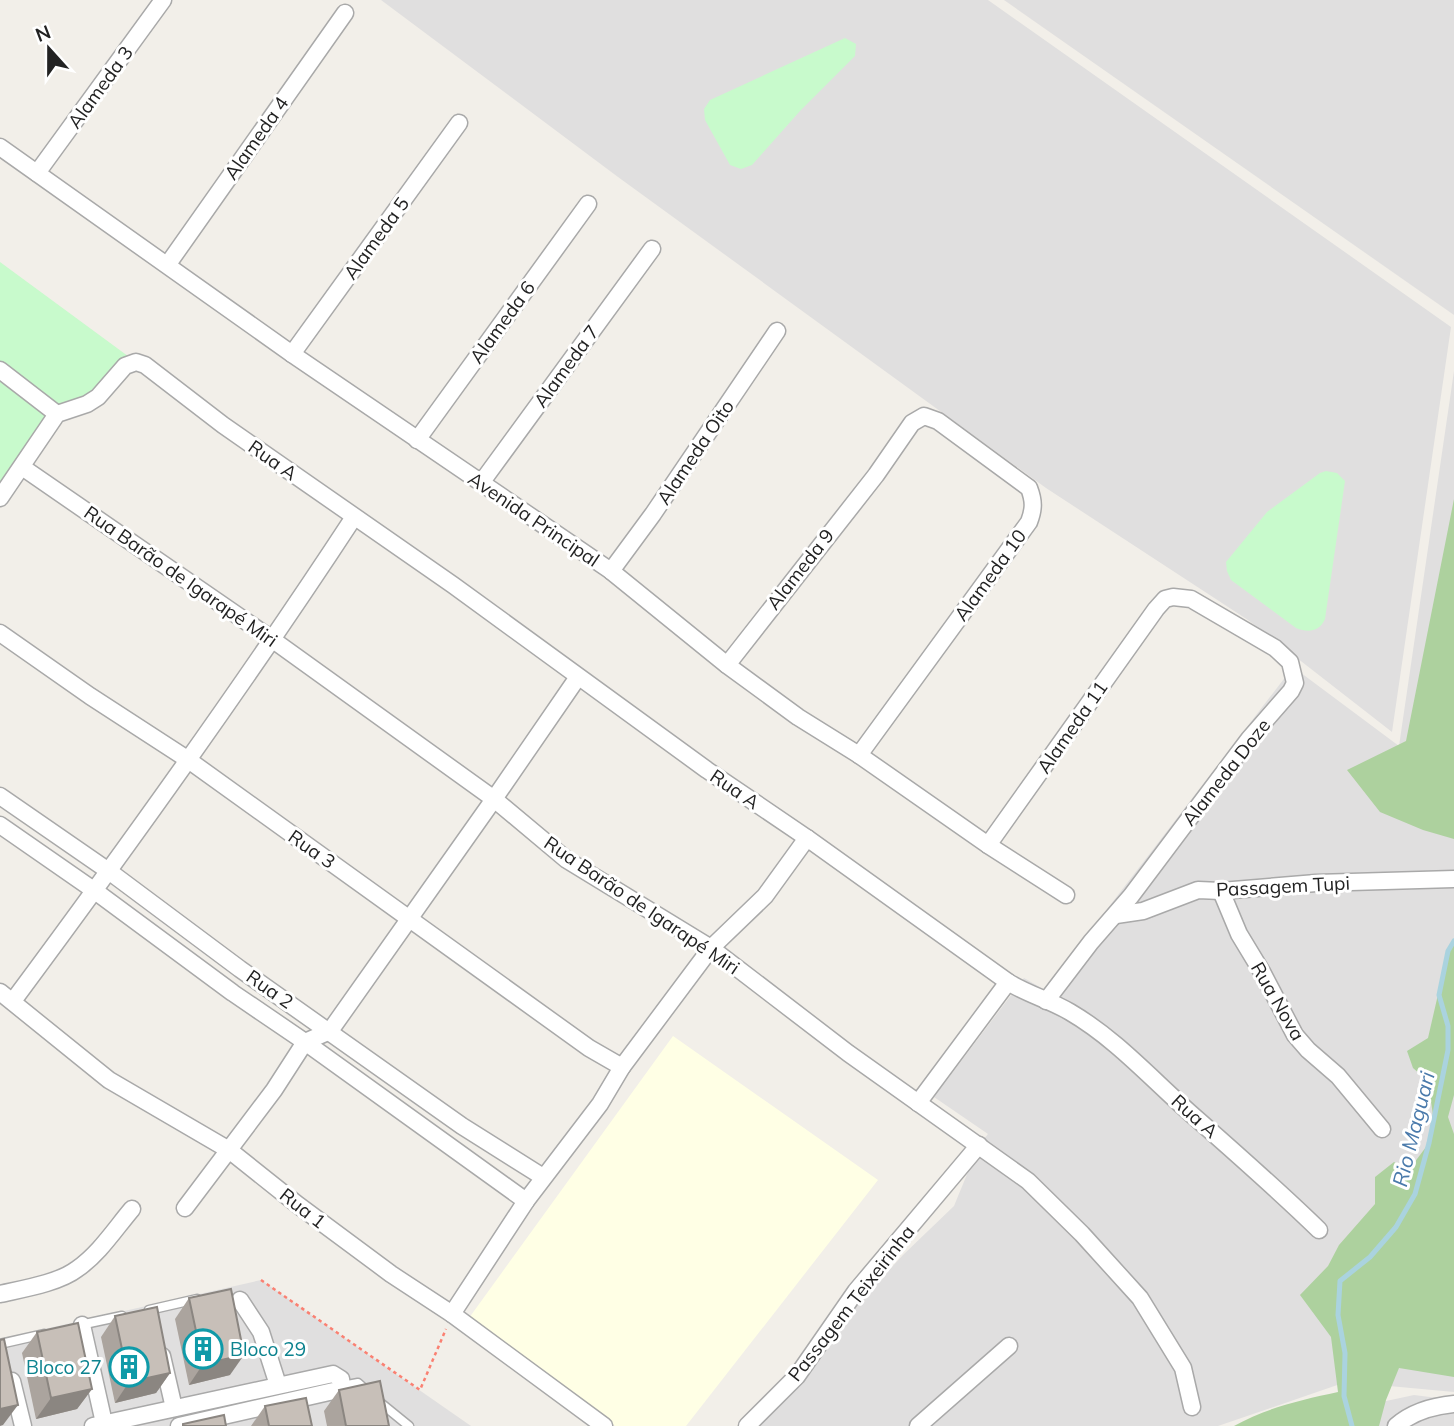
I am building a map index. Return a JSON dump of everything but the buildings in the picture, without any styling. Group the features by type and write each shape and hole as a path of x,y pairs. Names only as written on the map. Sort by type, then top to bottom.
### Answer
{"street":[{"name":"Alameda 3","path":"37,173 163,0"},
{"name":"Alameda 4","path":"168,264 345,13"},
{"name":"Alameda 5","path":"292,354 459,123"},
{"name":"Avenida Principal","path":"0,147 292,354 611,571 727,665 798,717 1066,895"},
{"name":"Alameda 6","path":"417,440 589,204"},
{"name":"Alameda 7","path":"481,483 652,249"},
{"name":"Alameda Oito","path":"611,571 653,514 776,331"},
{"name":"Rua A","path":"57,414 98,397 125,366 136,362 145,365 223,425 453,585 707,770 1008,982 1070,1012 1118,1047 1319,1230"},
{"path":"0,370 57,414 0,498"},
{"name":"Alameda 10","path":"859,755 1029,522 1034,505 1029,488 938,421 925,416 912,423 876,475"},
{"name":"Rua Barão de Igarapé Miri","path":"22,467 273,640 494,799 567,860 711,948 848,1054 1028,1181 1082,1234 1140,1298 1183,1368 1192,1408"},
{"name":"Alameda 9","path":"727,665 876,475"},
{"path":"7,997 110,872 273,640 354,517"},
{"name":"Alameda Doze","path":"1046,1001 1295,683 1290,662 1283,653 1191,599 1165,599 1156,609"},
{"name":"Alameda 11","path":"988,845 1156,609"},
{"name":"Rua 3","path":"0,633 187,759 589,1048 622,1067"},
{"path":"186,1208 274,1090 305,1042 330,1031 578,677"},
{"name":"Rua 2","path":"0,796 462,1126 543,1177"},
{"name":"Rua 2","path":"0,825 526,1201"},
{"path":"452,1314 526,1201 600,1104 622,1067 711,948 765,896 807,838"},
{"name":"Passagem Tupi","path":"1116,915 1143,911 1198,890 1454,879"},
{"name":"Rua Nova","path":"1221,891 1239,934 1295,1035 1308,1051 1338,1076 1382,1129"},
{"path":"918,1103 1008,982"},
{"name":"Rua 1","path":"7,997 109,1080 229,1150 391,1274 452,1314 604,1426"},
{"name":"Passagem Teixeirinha","path":"747,1426 797,1376 856,1291 979,1145"},
{"path":"0,1294 77,1270 132,1209"},
{"path":"236,1298 261,1332 271,1387 268,1406"},
{"path":"75,1327 98,1425 336,1374 341,1379 342,1386 338,1391 268,1406 226,1421 179,1426"},
{"path":"160,1346 174,1408"},
{"path":"918,1426 1009,1346"},
{"path":"5,1353 23,1426"},
{"path":"302,1398 307,1417"},
{"path":"1396,1426 1410,1416 1440,1405 1454,1404"}],"lane":[{"path":"149,1314 211,1296"},
{"path":"75,1327 128,1314"},
{"path":"5,1353 55,1331"},
{"path":"342,1386 358,1383 409,1426"}],"path":[{"path":"261,1280 420,1390 452,1314"}],"shaded area":[{"path":"381,0 988,0 1451,327 1392,732 1248,620 1046,488 618,177"},
{"path":"1004,0 1454,0 1454,315"},
{"path":"1454,371 1454,1392 1346,1382 1218,1426 745,1426 903,1255 954,1206 979,1145 988,1134 934,1097 1024,978 1045,990 1293,667 1399,746"},
{"path":"673,1036 878,1180 686,1426 615,1426 469,1318"},
{"path":"261,1280 471,1426 0,1426 0,1339"},
{"path":"1414,1395 1454,1400 1454,1426 1270,1426"}],"green space":[{"path":"845,38 856,44 855,56 800,111 752,165 741,169 730,165 705,120 704,109 710,100"},
{"path":"0,262 136,362 109,383 57,414 0,498"},
{"path":"1326,471 1337,473 1345,481 1325,619 1316,629 1305,631 1296,628 1231,580 1226,562 1267,512"},
{"path":"1454,499 1454,839 1423,830 1380,812 1347,770 1406,741"},
{"path":"1454,941 1454,1095 1448,1117 1454,1134 1454,1377 1399,1368 1379,1426 1234,1426 1271,1409 1338,1392 1331,1337 1300,1295 1328,1266 1339,1245 1375,1204 1375,1177 1394,1162 1408,1171 1429,1143 1434,1122 1428,1081 1413,1068 1407,1051 1428,1038 1448,951"}],"waterway":[{"name":"Rio Maguari","path":"1352,1426 1344,1396 1345,1353 1338,1315 1340,1281 1370,1257 1396,1227 1415,1194 1429,1143 1448,1050 1448,1026 1439,995 1448,951 1454,941"}],"place":[{"name":"Bloco 29","path":"203,1349"},
{"name":"Bloco 27","path":"129,1367"}]}
